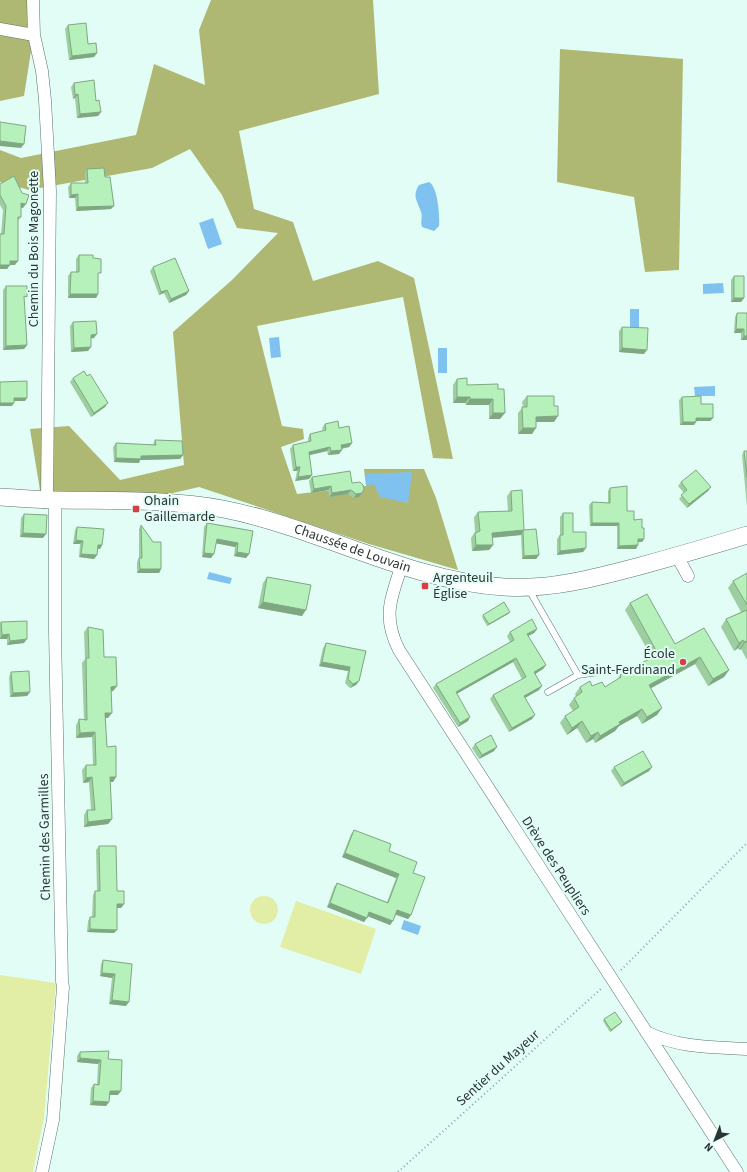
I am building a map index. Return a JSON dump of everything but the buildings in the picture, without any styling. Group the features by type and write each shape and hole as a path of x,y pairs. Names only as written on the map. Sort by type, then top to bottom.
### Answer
{"main road":[{"name":"Chaussée de Louvain","path":"0,497 51,500 122,500 184,504 223,509 268,520 402,565 455,581 504,587 527,587 586,580 677,556 747,535"}],"street":[{"name":"Chemin du Bois Magonette","path":"33,0 34,35 42,71 45,100 50,191 51,500"},
{"path":"0,29 34,35"},
{"name":"Chemin des Garmilles","path":"42,1172 53,1120 63,987 51,500"},
{"path":"677,556 688,576"},
{"name":"Drève des Peupliers","path":"402,565 389,607 389,621 394,642 737,1172"},
{"path":"645,1032 664,1041 688,1046 747,1049"}],"lane":[{"path":"527,587 578,675"},
{"path":"548,692 578,675 606,672"}],"path":[{"name":"Sentier du Mayeur","path":"398,1172 612,979 747,843"}],"green space":[{"path":"0,0 39,0 24,96 0,101"},
{"path":"211,0 373,0 379,94 239,131 254,209 293,222 313,281 378,261 414,278 453,459 433,458 403,297 257,326 282,426 303,429 304,439 281,447 297,494 366,486 364,469 424,469 436,498 458,570 369,544 199,487 138,501 43,509 30,429 69,426 120,480 184,465 173,332 232,280 278,233 237,228 222,195 190,149 152,168 29,190 0,182 0,150 21,158 136,135 154,64 205,85 199,30"},
{"path":"560,49 683,59 679,270 645,272 634,197 557,182"},
{"path":"264,896 274,900 278,910 274,920 264,924 254,920 250,910 254,900"},
{"path":"296,901 376,929 361,974 280,947"},
{"path":"0,975 56,983 44,1118 33,1172 0,1172"}],"water":[{"path":"429,182 432,185 436,195 439,209 439,226 434,231 422,227 422,214 416,195 419,185"},
{"path":"213,218 222,244 208,249 199,223"},
{"path":"723,283 724,293 703,294 703,284"},
{"path":"630,309 639,309 639,330 630,330"},
{"path":"279,337 281,357 271,358 269,338"},
{"path":"438,348 447,348 447,373 438,373"},
{"path":"715,386 715,396 695,396 694,387"},
{"path":"412,472 408,503 380,497 374,484 366,486 366,474"},
{"path":"209,572 232,578 230,584 207,579"},
{"path":"404,920 421,926 418,935 401,929"}],"place":[{"name":"Ohain Gaillemarde","path":"136,509"},
{"name":"Argenteuil Église","path":"425,586"},
{"name":"École Saint-Ferdinand","path":"683,662"}]}
